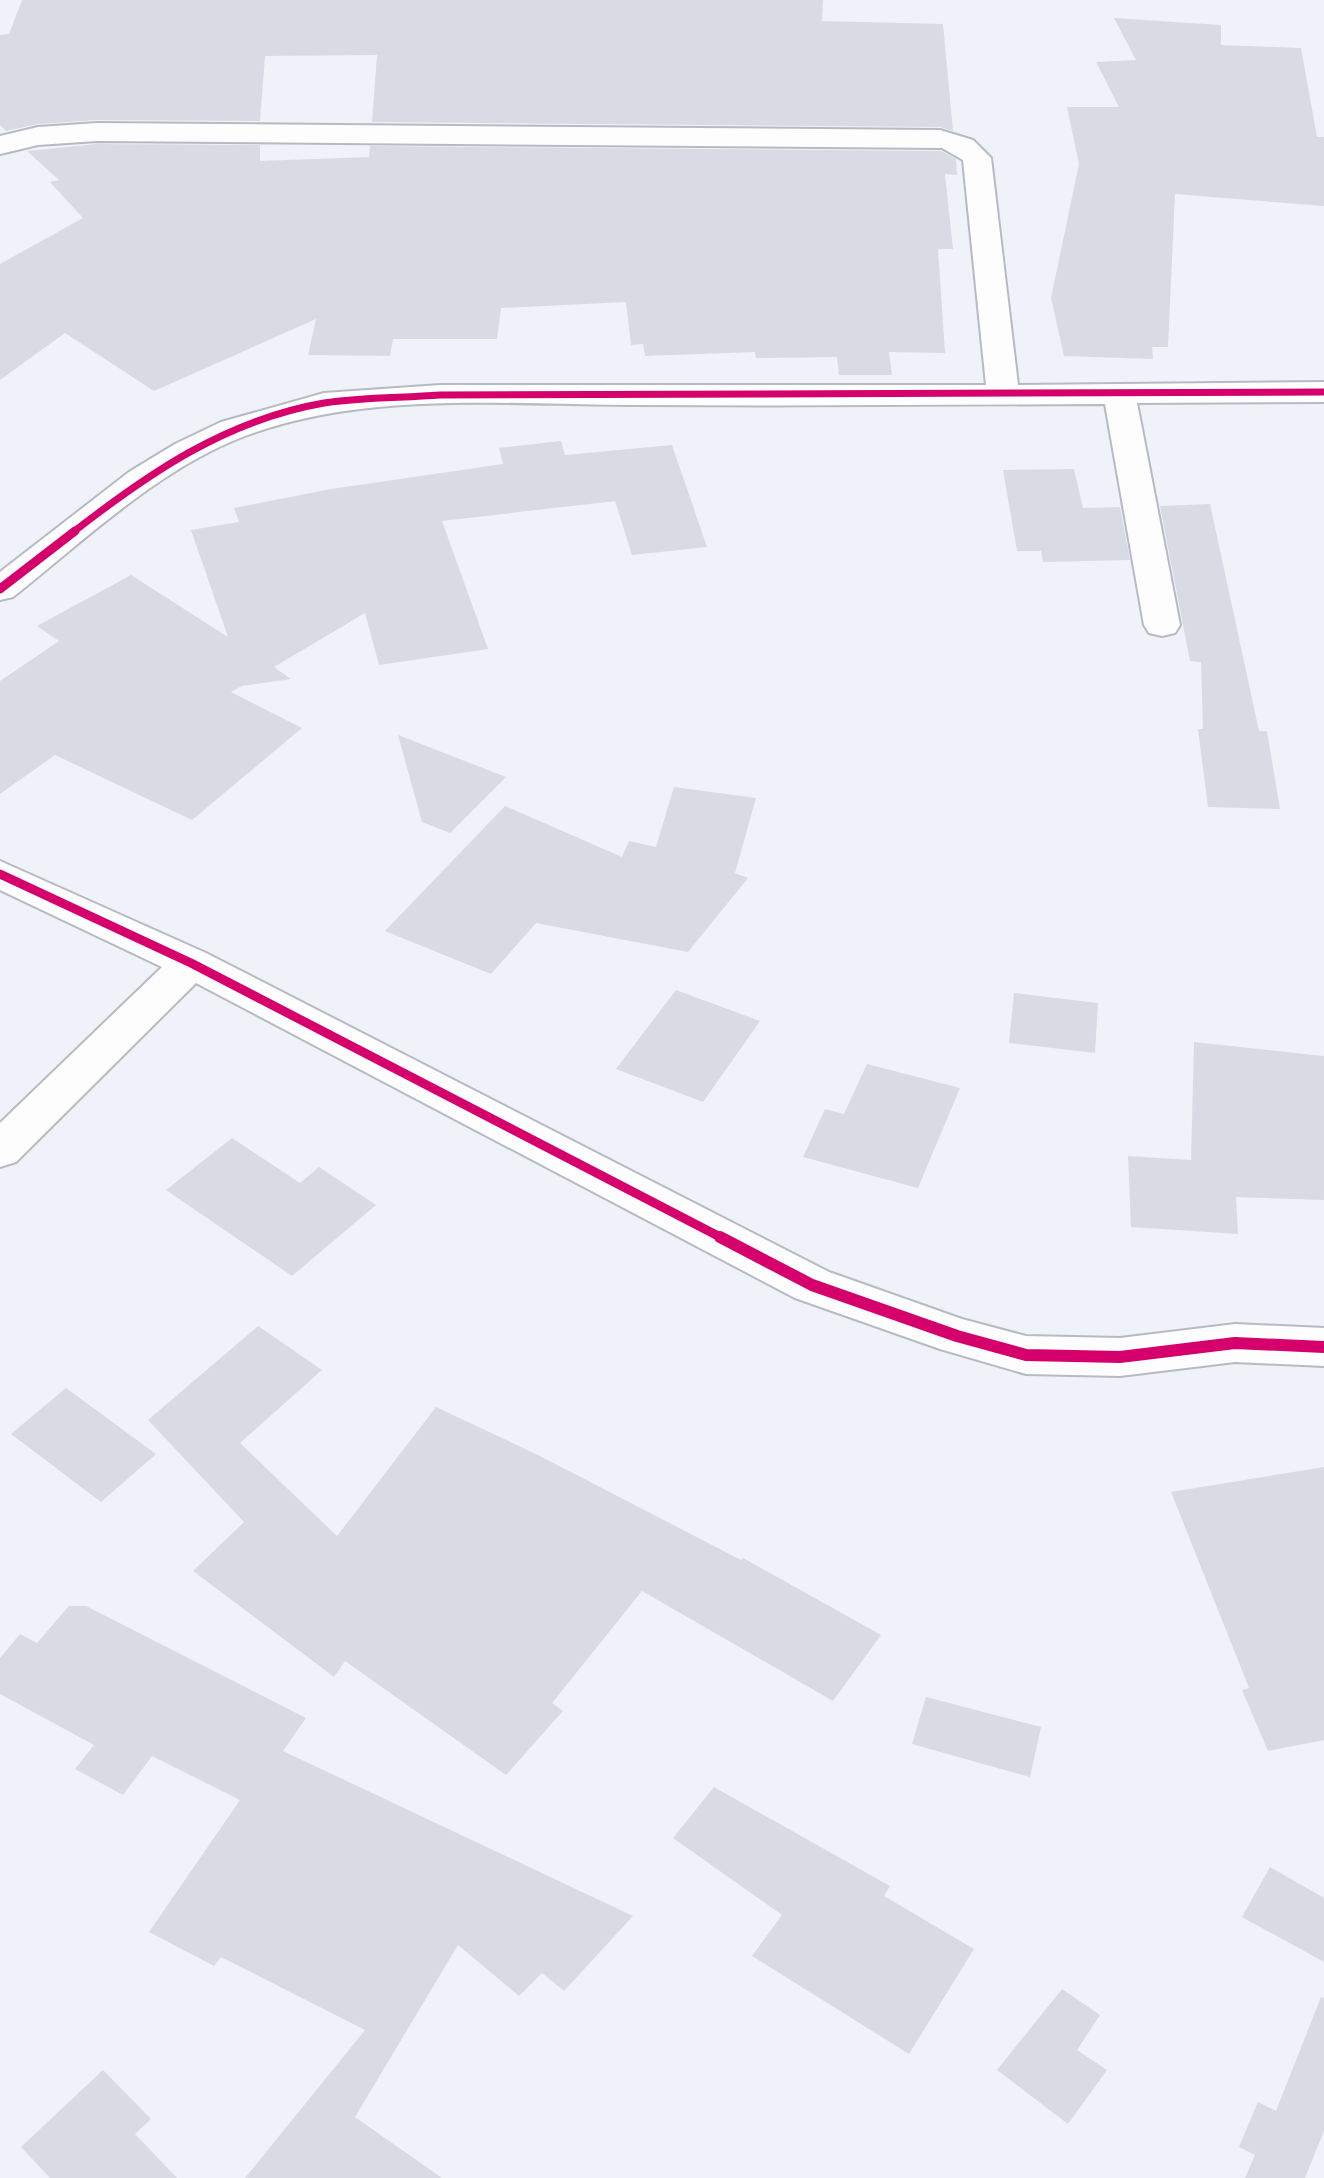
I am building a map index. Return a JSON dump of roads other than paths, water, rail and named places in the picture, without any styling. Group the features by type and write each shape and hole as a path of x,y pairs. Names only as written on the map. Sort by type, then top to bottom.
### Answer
{"street":[{"path":"0,145 38,136 97,132 943,139 969,148 977,158 1003,394"},
{"path":"0,589 141,479 187,451 233,429 324,403 440,395 1324,392"},
{"path":"1119,393 1162,625"},
{"path":"0,874 191,963 812,1285 957,1336 1026,1355 1120,1357 1235,1343 1324,1347"},
{"path":"0,1150 191,963"}]}
